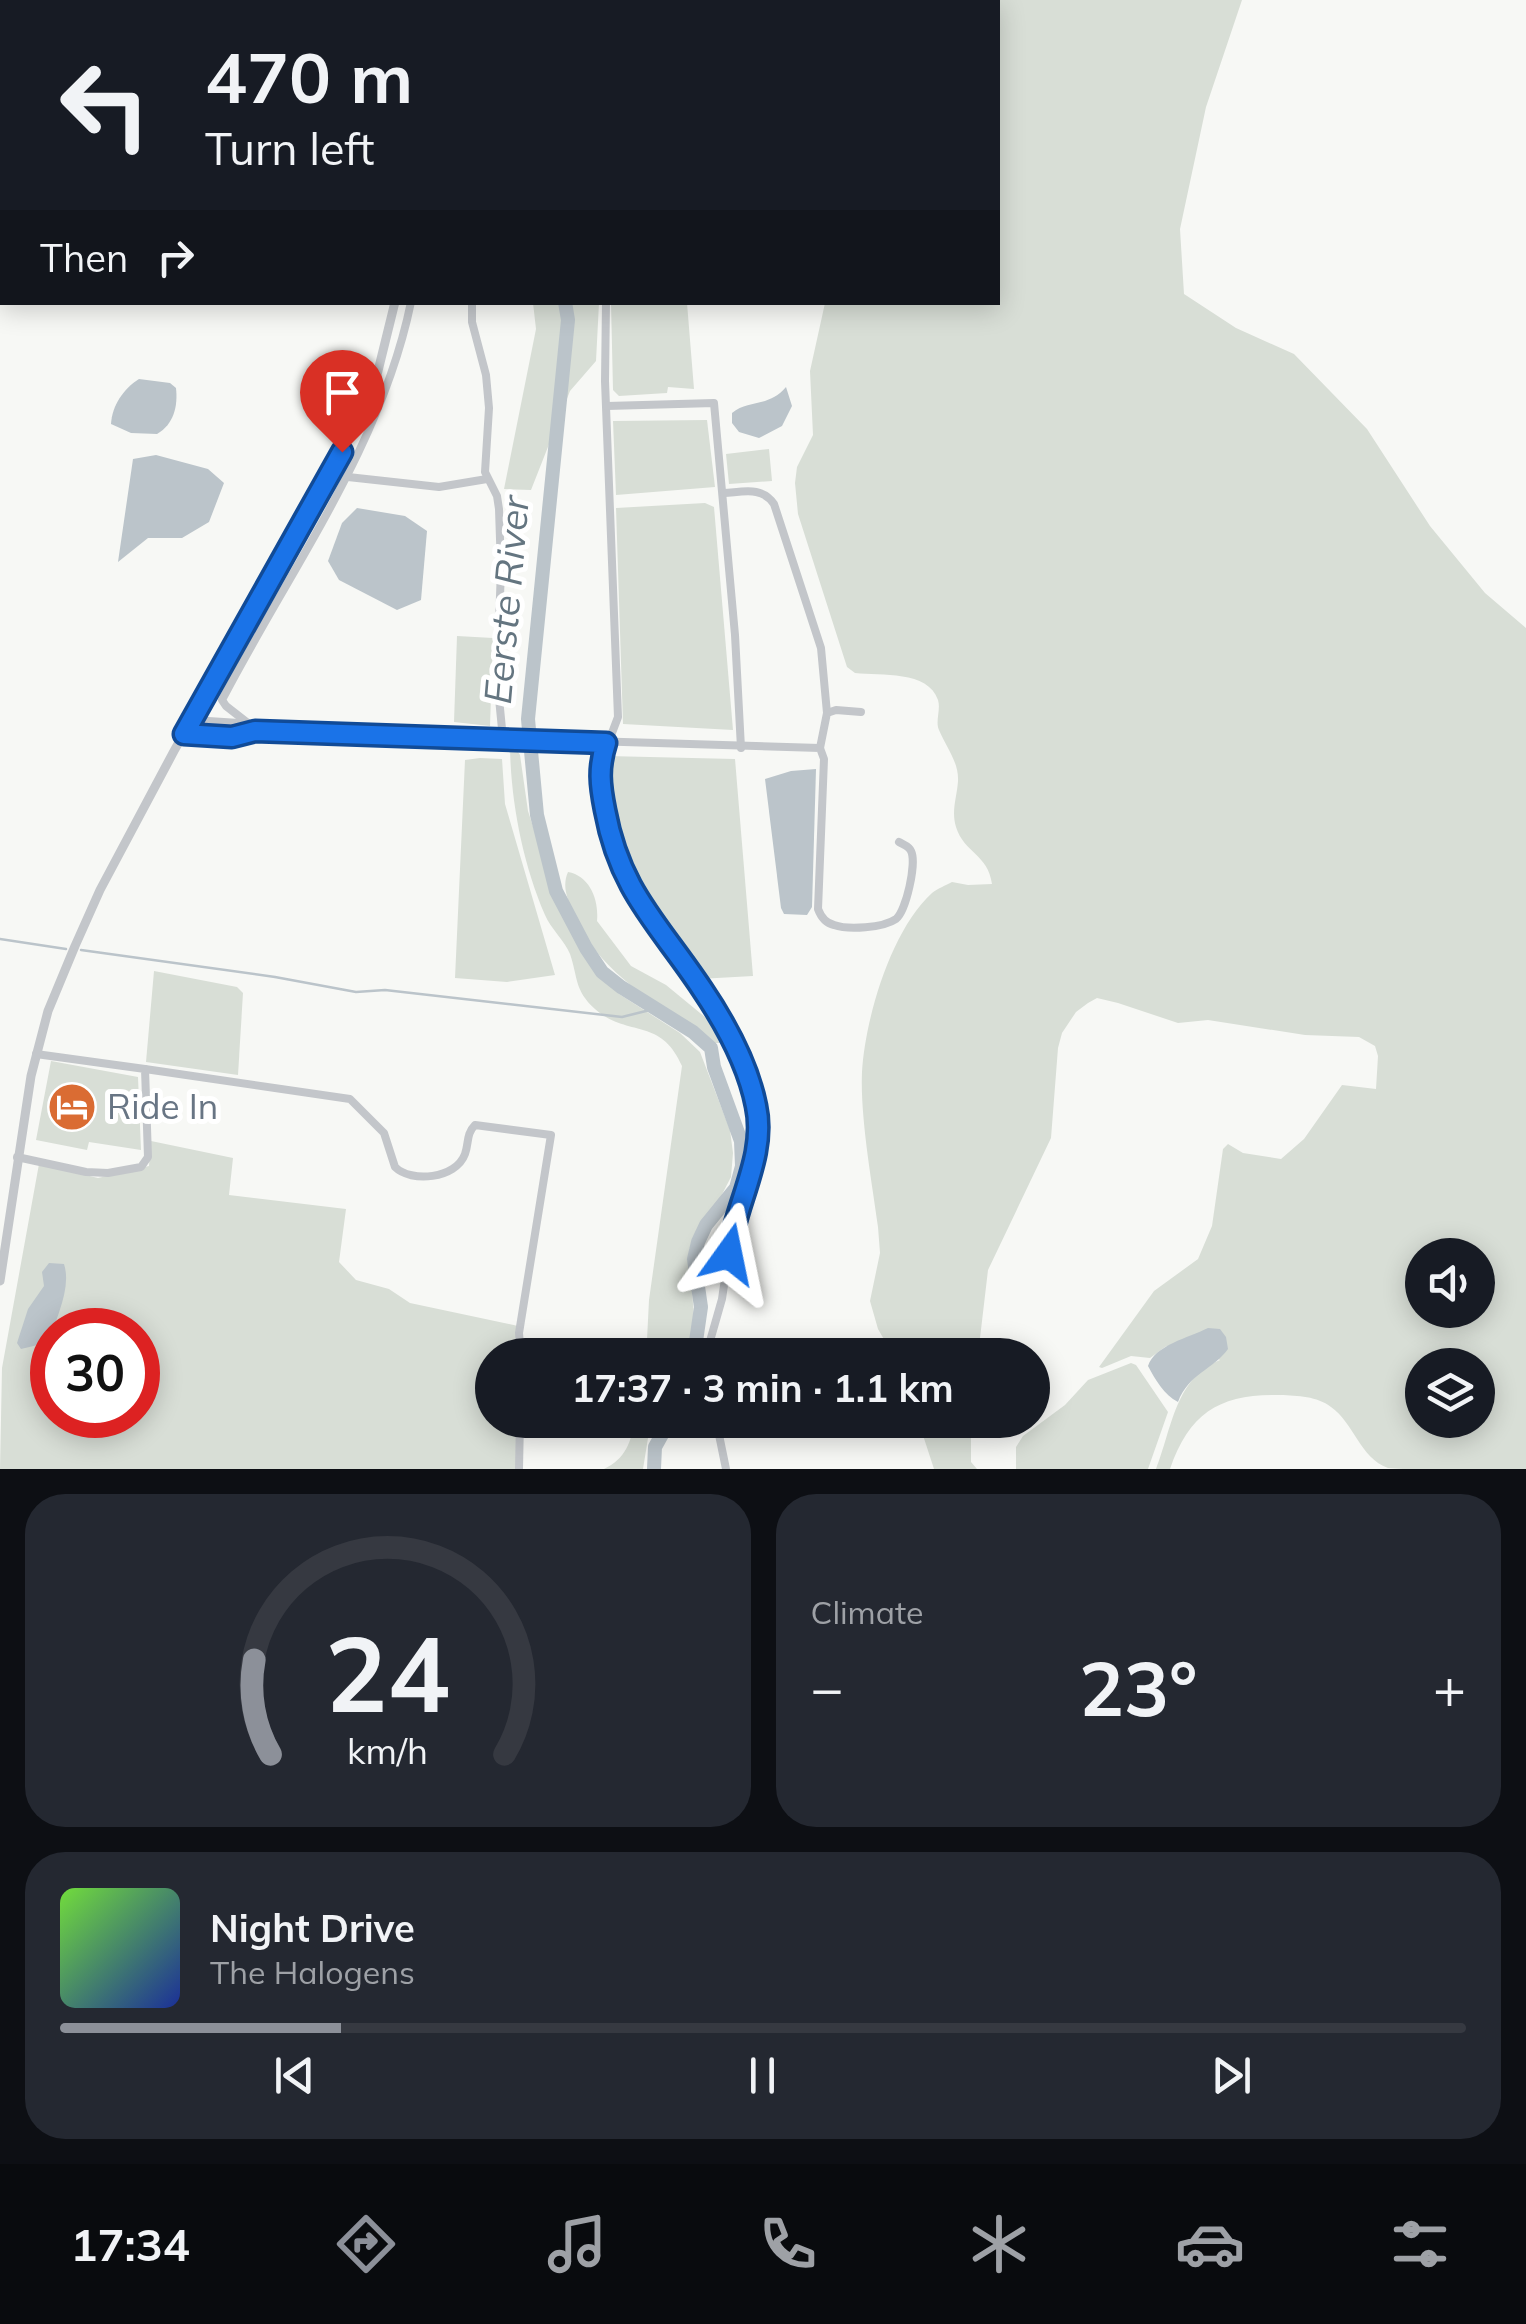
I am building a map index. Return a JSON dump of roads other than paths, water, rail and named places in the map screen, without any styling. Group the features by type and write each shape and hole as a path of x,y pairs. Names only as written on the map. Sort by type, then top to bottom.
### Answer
{"street":[{"path":"0,1281 17,1157 48,1011 100,890 358,424 377,376 395,305"},
{"path":"257,732 222,700 348,477 391,380 411,305"},
{"path":"472,305 472,322 486,375 486,479 497,496 499,509 497,678 503,739"},
{"path":"606,305 618,716 606,743 599,776 607,822 621,869 654,926 702,988 738,1053 758,1123 752,1169 731,1231 722,1299 711,1338"},
{"path":"607,406 714,402 741,748"},
{"path":"348,477 439,487 486,479"},
{"path":"724,494 756,491 774,504 821,648 828,713 820,748 824,759 818,909 826,922 836,926 872,925 888,923 898,916 906,904 913,855 909,847 899,842"},
{"path":"828,713 860,712"},
{"path":"193,720 238,723 257,732"},
{"path":"184,734 232,737 257,732 820,748"},
{"path":"36,1054 350,1099 384,1133 394,1167 412,1177 425,1177 456,1166 465,1155 468,1133 474,1124 550,1136 519,1338"},
{"path":"17,1157 97,1173 146,1164 149,1136 145,1069"},
{"path":"519,1469 520,1438"},
{"path":"720,1438 726,1469"}],"waterway":[{"name":"Eerste River","path":"566,305 568,320 528,719 537,815 556,891 586,948 602,972 711,1048 741,1141 742,1166 736,1188 706,1225 694,1259 701,1307 696,1338"},
{"path":"0,939 66,949"},
{"path":"81,950 356,992 385,990 622,1017 654,1009"},
{"name":"Eerste River","path":"654,1469 655,1447 660,1438"}],"place":[{"name":"Ride In","path":"72,1107"}]}
